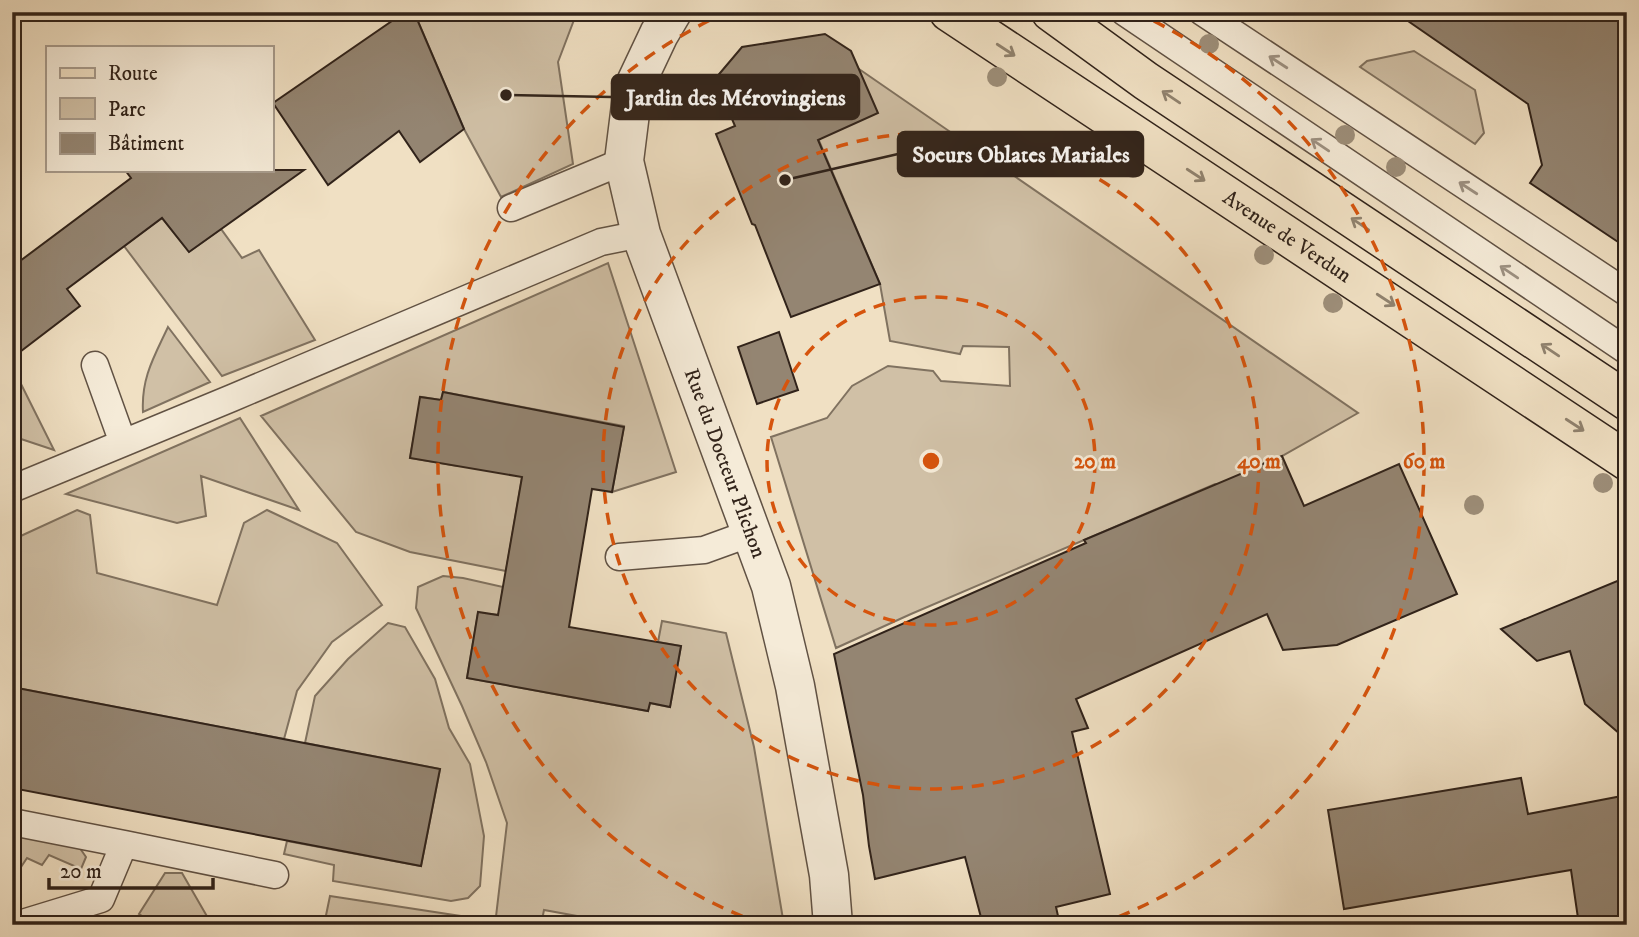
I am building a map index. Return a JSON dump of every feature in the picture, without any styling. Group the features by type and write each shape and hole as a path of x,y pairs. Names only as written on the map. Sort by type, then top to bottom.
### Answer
{"main road":[{"name":"Avenue de Verdun","path":"949,12 1627,460"},
{"path":"1051,12 1146,81 1627,401"}],"street":[{"name":"Rue du Docteur Plichon","path":"672,12 633,89 624,161 642,234 772,586 795,686 829,875 833,925"}],"lane":[{"path":"1124,12 1627,351"},
{"path":"1202,12 1627,293"},
{"path":"511,208 624,161"},
{"path":"12,489 601,242 642,234"},
{"path":"95,365 123,443"},
{"path":"619,557 704,550 751,533"},
{"path":"12,822 275,875"},
{"path":"16,925 101,899 124,844"}],"green space":[{"path":"414,12 577,12 558,62 573,164 501,197 464,129"},
{"path":"1414,51 1475,90 1484,133 1475,144 1360,67 1367,61"},
{"path":"859,69 1358,413 1282,456 1246,471 1240,478 1222,486 1215,484 836,648 771,437 827,418 852,386 888,366 933,371 941,381 1010,386 1009,347 963,346 960,354 890,341 880,284 817,136"},
{"path":"162,218 189,252 221,229 242,258 259,250 315,340 222,376 124,246"},
{"path":"608,263 676,472 612,492 624,426 443,392 441,400 421,397 410,458 458,466 524,466 506,571 410,552 356,532 261,416"},
{"path":"168,327 210,382 143,412 146,378"},
{"path":"12,366 54,450 12,436"},
{"path":"240,418 299,510 201,476 206,516 177,523 66,494"},
{"path":"77,510 90,515 97,573 217,605 244,523 267,510 337,543 382,605 332,642 297,691 284,739 12,687 12,540"},
{"path":"443,576 503,587 499,615 478,613 467,678 648,711 650,703 670,707 681,646 658,642 662,621 726,633 754,747 784,925 626,925 544,910 541,925 495,925 507,823 486,762 416,608 418,587"},
{"path":"388,623 405,627 435,679 449,728 470,764 484,836 480,886 468,898 451,901 333,881 334,865 284,854 287,841 421,866 440,769 305,743 315,696 348,659"},
{"path":"12,832 77,844 86,857 81,869 49,855 42,865 27,858 15,876 12,875"},
{"path":"165,873 182,873 212,925 156,925 139,914"},
{"path":"330,896 467,917 473,925 324,925"}],"building":[{"path":"405,12 414,12 464,129 420,162 399,131 328,185 273,103"},
{"path":"1395,12 1580,12 1588,17 1627,12 1627,248 1530,183 1542,165 1528,104"},
{"path":"825,34 851,51 878,113 818,140 880,284 791,317 716,134 735,126 715,79 742,47"},
{"path":"304,170 189,252 162,218 67,289 80,306 12,358 12,267 131,178 126,172"},
{"path":"779,332 798,390 757,404 738,347"},
{"path":"443,392 624,427 612,492 592,489 569,627 681,646 670,707 650,703 648,711 467,678 478,612 498,615 522,477 410,458 420,397 441,400"},
{"path":"1282,456 1304,506 1399,464 1457,594 1337,645 1283,650 1267,614 1076,699 1088,728 1072,732 1110,894 1056,907 1060,925 983,925 965,857 875,879 863,795 834,654 1086,543 1084,540"},
{"path":"1627,577 1627,740 1585,704 1570,651 1537,661 1501,629"},
{"path":"12,687 440,769 421,866 12,788"},
{"path":"1521,778 1528,814 1627,795 1627,925 1579,925 1571,870 1344,909 1328,810"}],"place":[{"name":"Jardin des Mérovingiens","path":"506,95"},
{"name":"Soeurs Oblates Mariales","path":"785,180"}]}
